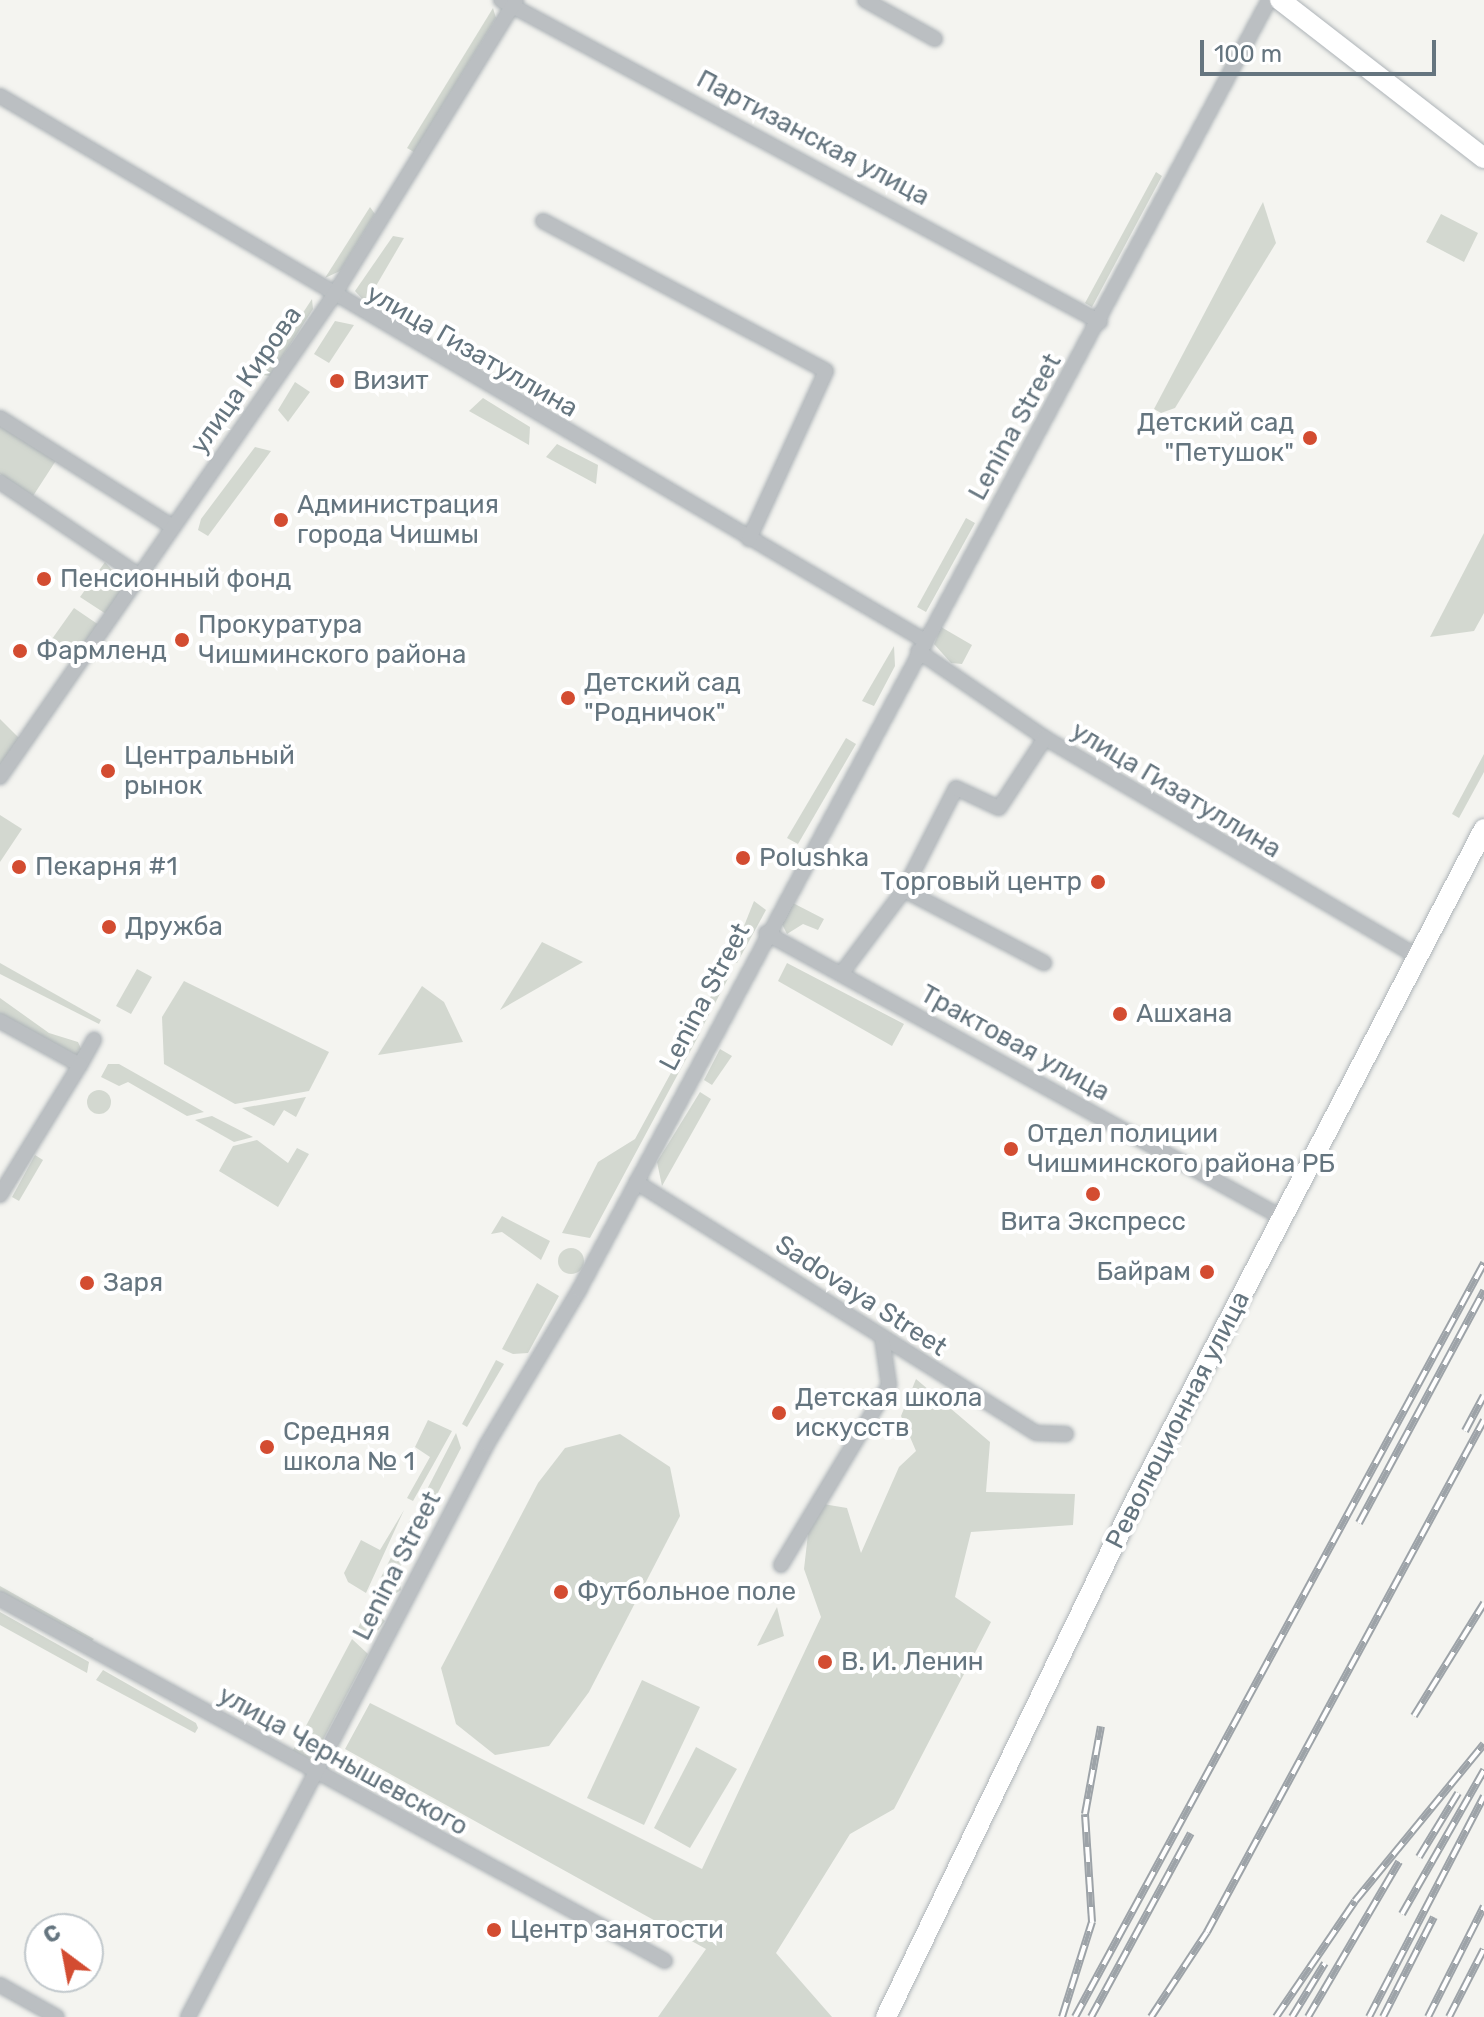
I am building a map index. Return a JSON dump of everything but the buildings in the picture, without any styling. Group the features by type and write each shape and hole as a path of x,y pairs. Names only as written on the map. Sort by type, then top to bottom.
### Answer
{"main road":[{"path":"1280,0 1484,158"},
{"name":"Революционная улица","path":"886,2017 1136,1499 1484,829"}],"street":[{"path":"865,0 935,39"},
{"name":"Lenina Street","path":"188,2017 487,1444 636,1182 766,933 1100,322 1269,0"},
{"name":"Партизанская улица","path":"510,2 1100,322"},
{"name":"улица Кирова","path":"0,777 332,298 510,2"},
{"name":"улица Гизатуллина","path":"0,96 332,298 749,539 921,646 1045,738 1417,956"},
{"path":"543,221 826,371 749,539"},
{"path":"0,418 173,527"},
{"path":"0,482 140,576"},
{"path":"841,974 904,890 956,788 999,808 1045,738"},
{"path":"904,890 1044,963"},
{"name":"Трактовая улица","path":"766,933 1283,1218"},
{"path":"0,1021 80,1065"},
{"path":"0,1195 94,1040"},
{"name":"Sadovaya Street","path":"636,1182 1036,1433 1066,1434"},
{"path":"781,1565 889,1385 882,1337"},
{"name":"улица Чернышевского","path":"0,1599 316,1774 665,1961"},
{"path":"0,1985 57,2017"}],"shaded area":[{"path":"493,8 496,18 414,152 407,148"},
{"path":"1156,172 1162,176 1092,307 1085,303"},
{"path":"1263,202 1276,243 1175,408 1161,413 1154,409"},
{"path":"370,207 375,214 340,271 325,278"},
{"path":"1441,214 1478,233 1464,262 1426,242"},
{"path":"393,236 404,238 366,303 355,291"},
{"path":"312,299 313,309 270,376 262,375"},
{"path":"335,321 354,325 329,363 314,354"},
{"path":"295,382 310,392 288,422 278,410"},
{"path":"483,398 530,427 529,445 469,411"},
{"path":"0,420 57,459 33,496 0,474"},
{"path":"557,444 598,465 596,484 546,457"},
{"path":"255,447 271,451 208,536 198,530 201,519"},
{"path":"966,518 975,523 926,612 917,607"},
{"path":"1484,533 1484,613 1474,631 1430,637"},
{"path":"105,562 125,585 106,614 80,597"},
{"path":"74,608 99,625 76,654 52,639"},
{"path":"941,627 972,645 962,664 951,663 934,644"},
{"path":"894,646 895,666 874,706 862,701"},
{"path":"0,719 19,738 0,765"},
{"path":"846,738 856,744 798,844 787,838"},
{"path":"1484,754 1484,772 1459,818 1452,814"},
{"path":"0,815 22,829 0,862"},
{"path":"754,901 766,910 737,963 730,961"},
{"path":"791,902 824,919 818,930 803,924 787,934 781,922"},
{"path":"542,942 583,962 500,1010"},
{"path":"0,963 101,1020 99,1024 0,974"},
{"path":"787,963 904,1024 892,1046 778,981"},
{"path":"137,969 152,977 131,1014 116,1006"},
{"path":"725,969 731,973 702,1028 696,1025"},
{"path":"184,981 329,1052 309,1091 235,1104 164,1064 162,1017"},
{"path":"422,986 444,1002 463,1042 378,1055"},
{"path":"0,998 49,1033 78,1042 82,1051 75,1062 0,1019"},
{"path":"700,1033 590,1238 562,1233 598,1162 635,1139 691,1036"},
{"path":"720,1049 732,1056 712,1085 704,1080"},
{"path":"108,1064 119,1064 204,1112 187,1116 128,1082 119,1086 101,1077"},
{"path":"99,1090 108,1093 111,1102 108,1111 99,1114 90,1111 87,1102 90,1093"},
{"path":"700,1092 711,1099 662,1186 657,1162"},
{"path":"306,1097 296,1117 284,1110 274,1126 242,1108"},
{"path":"212,1116 253,1137 234,1142 195,1120"},
{"path":"257,1140 288,1163 297,1148 309,1154 278,1207 219,1171 233,1146"},
{"path":"35,1155 43,1160 19,1201 12,1197"},
{"path":"502,1216 550,1241 541,1260 502,1232 491,1234"},
{"path":"571,1248 580,1252 584,1261 580,1270 571,1274 562,1270 558,1261 562,1252"},
{"path":"537,1283 559,1296 528,1353 513,1354 502,1349"},
{"path":"496,1360 504,1364 467,1427 462,1424"},
{"path":"916,1379 990,1442 986,1492 1075,1494 1073,1525 971,1532 955,1597 991,1622 894,1809 850,1834 776,1953 832,2017 658,2017 706,1949 345,1749 370,1703 702,1869 821,1617 804,1569 809,1525 823,1504 847,1508 861,1553 899,1467 916,1451 901,1416"},
{"path":"428,1420 452,1431 413,1501 407,1498 430,1457 415,1447"},
{"path":"456,1433 461,1448 429,1510 419,1505"},
{"name":"Футбольное поле","path":"620,1434 670,1467 680,1516 589,1692 549,1746 495,1755 456,1724 441,1668 538,1483 565,1448"},
{"path":"404,1510 366,1593 348,1582 344,1573 361,1540 380,1550"},
{"path":"413,1514 423,1519 398,1572 401,1590 383,1602 372,1595"},
{"path":"0,1586 94,1639 89,1643 0,1593"},
{"path":"368,1607 385,1621 373,1637 358,1628"},
{"path":"777,1607 784,1636 757,1646"},
{"path":"0,1612 89,1662 87,1673 0,1625"},
{"path":"352,1639 368,1654 313,1759 290,1756"},
{"path":"103,1670 196,1723 198,1728 195,1733 96,1680"},
{"path":"642,1680 700,1707 644,1825 587,1798"},
{"path":"696,1747 737,1769 690,1848 654,1828"}],"railway":[{"path":"1075,2017 1484,1263"},
{"path":"1359,1523 1484,1291"},
{"path":"1465,1431 1484,1396"},
{"path":"1151,2017 1207,1932 1484,1420"},
{"path":"1414,1716 1484,1603"},
{"path":"1062,2017 1092,1922 1085,1814 1101,1726"},
{"path":"1276,2017 1355,1901 1484,1744"},
{"path":"1402,1914 1484,1770"},
{"path":"1419,1857 1458,1793"},
{"path":"1369,2017 1484,1796"},
{"path":"1091,2017 1191,1833"},
{"path":"1308,2017 1399,1862"},
{"path":"1428,2017 1484,1906"},
{"path":"1383,2017 1434,1917"},
{"path":"1449,2017 1484,1949"},
{"path":"1292,2017 1325,1963"}],"place":[{"name":"Визит","path":"337,381"},
{"name":"Детский сад \"Петушок\"","path":"1310,438"},
{"name":"Администрация города Чишмы","path":"281,520"},
{"name":"Пенсионный фонд","path":"44,579"},
{"name":"Прокуратура Чишминского района","path":"182,640"},
{"name":"Фармленд","path":"20,651"},
{"name":"Детский сад \"Родничок\"","path":"568,698"},
{"name":"Центральный рынок","path":"108,771"},
{"name":"Polushka","path":"743,858"},
{"name":"Пекарня #1","path":"19,867"},
{"name":"Торговый центр","path":"1098,882"},
{"name":"Дружба","path":"109,927"},
{"name":"Ашхана","path":"1120,1014"},
{"name":"Отдел полиции Чишминского района РБ","path":"1011,1149"},
{"name":"Вита Экспресс","path":"1093,1194"},
{"name":"Байрам","path":"1207,1272"},
{"name":"Заря","path":"87,1283"},
{"name":"Детская школа искусств","path":"779,1413"},
{"name":"Средняя школа № 1","path":"267,1447"},
{"name":"Футбольное поле","path":"561,1592"},
{"name":"В. И. Ленин","path":"825,1662"},
{"name":"Центр занятости","path":"494,1930"}]}
